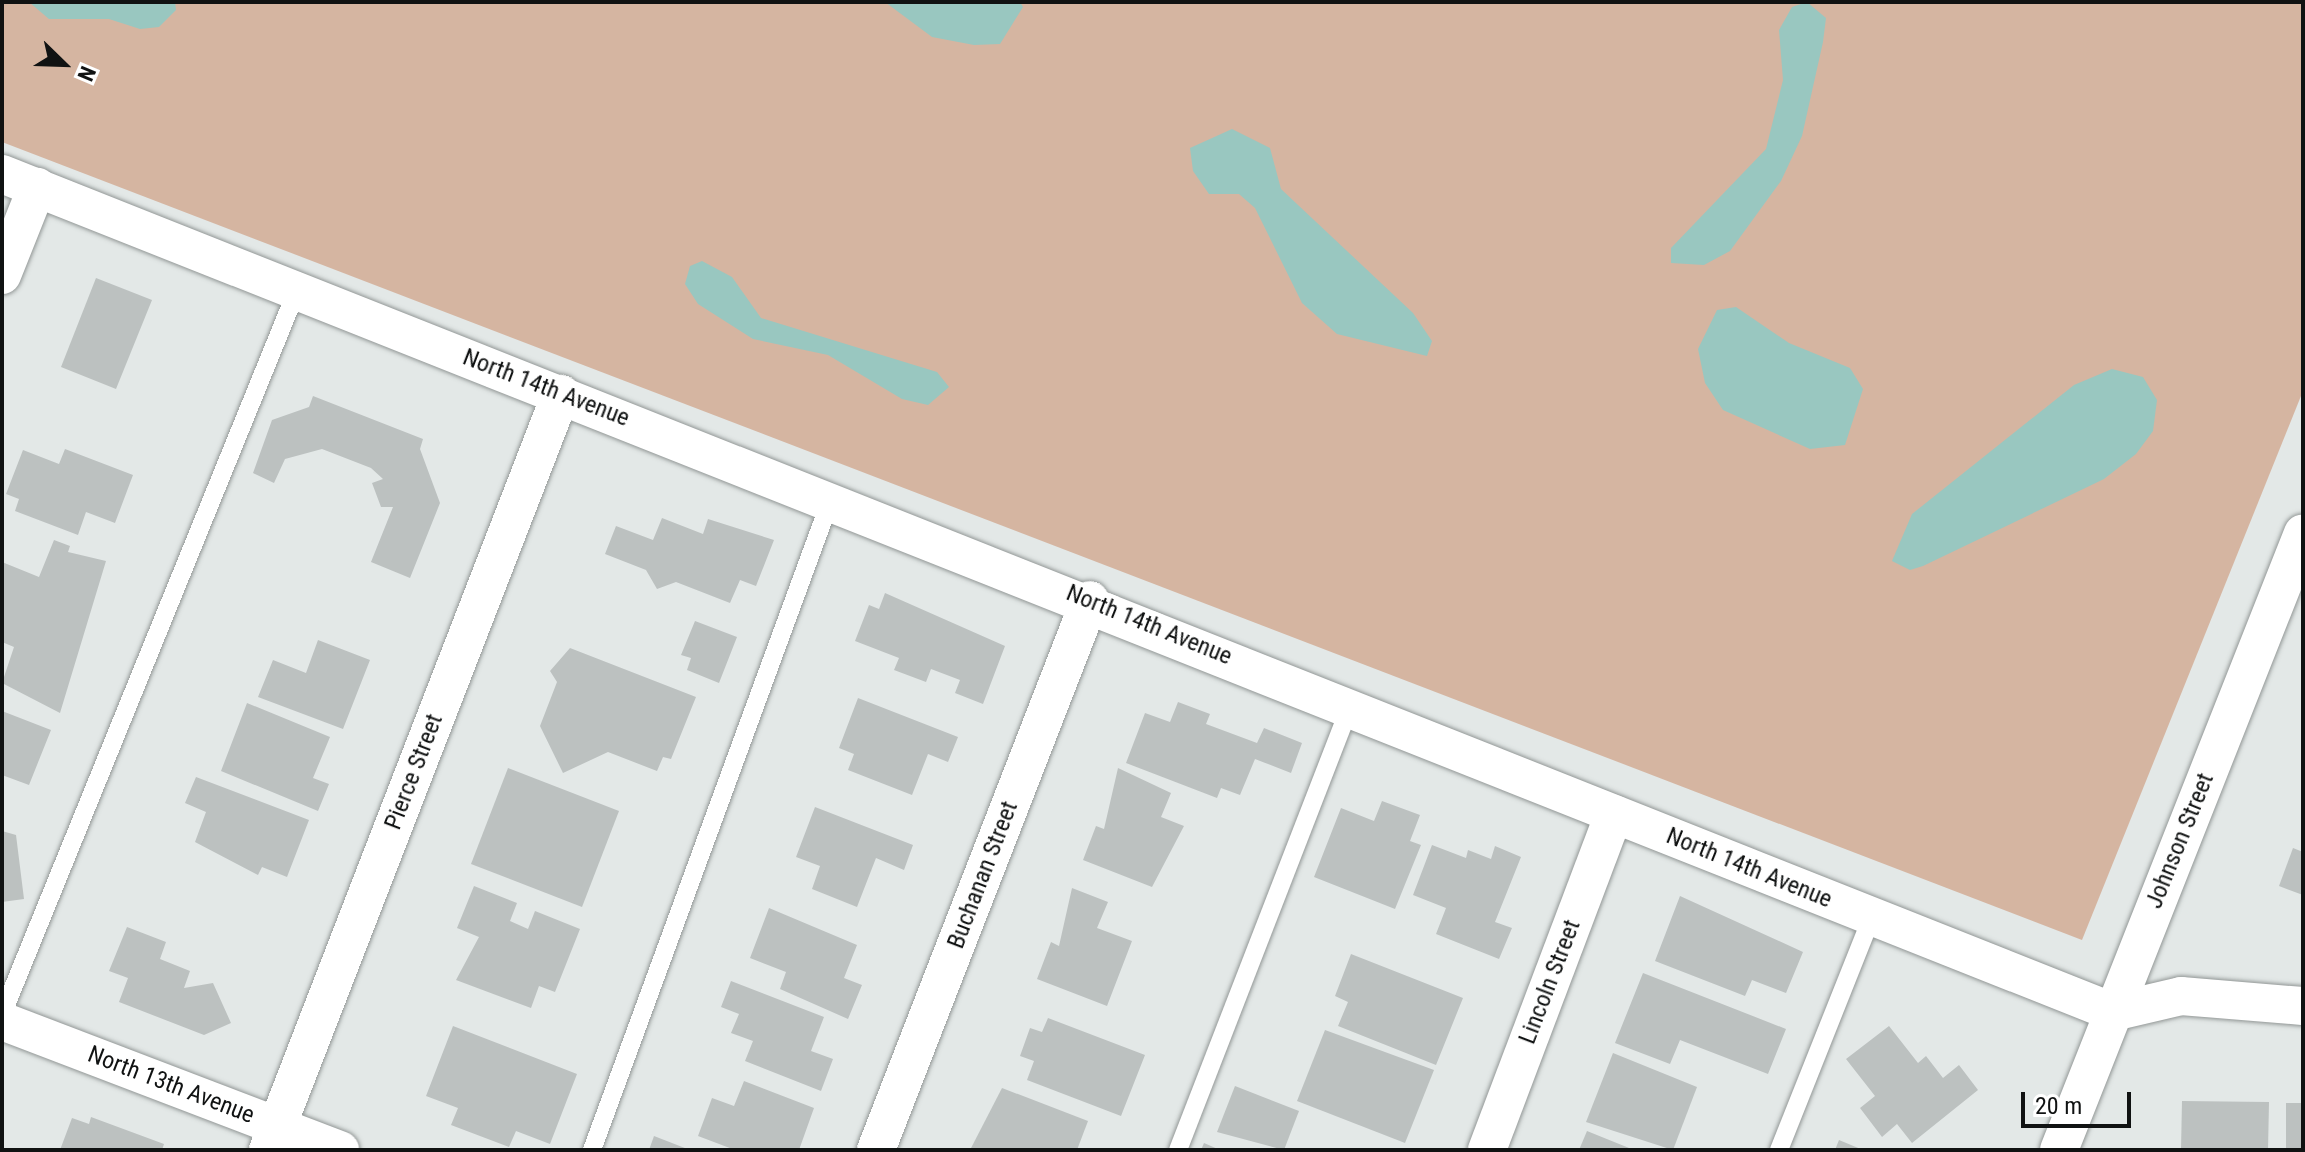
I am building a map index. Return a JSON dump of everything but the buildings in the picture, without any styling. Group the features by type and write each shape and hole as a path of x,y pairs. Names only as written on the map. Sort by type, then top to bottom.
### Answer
{"street":[{"path":"2,275 19,180"},
{"name":"North 14th Avenue","path":"19,180 1090,600 1614,814 2113,1012"},
{"name":"Pierce Street","path":"273,1138 561,394"},
{"name":"Johnson Street","path":"2059,1150 2303,533"},
{"name":"Buchanan Street","path":"876,1150 1090,600"},
{"name":"Lincoln Street","path":"1487,1150 1614,814"},
{"path":"2113,1012 2181,996 2303,1006"},
{"name":"North 13th Avenue","path":"2,1018 273,1138 340,1150"}],"lane":[{"path":"2,1018 297,290"},
{"path":"592,1150 831,499"},
{"path":"1178,1150 1350,707"},
{"path":"1779,1150 1872,916"}],"shaded area":[{"path":"2,2 2303,2 2303,391 2082,940 2,142"}],"water":[{"path":"29,2 175,2 176,10 159,27 140,29 109,19 49,19"},
{"path":"885,2 1020,2 1023,7 1000,44 974,45 932,37"},
{"path":"1807,2 1826,18 1823,42 1802,136 1781,181 1730,251 1704,265 1671,263 1671,248 1766,149 1783,80 1779,30 1792,7"},
{"path":"1232,129 1270,148 1281,189 1413,313 1432,341 1427,356 1337,334 1302,303 1255,208 1239,194 1209,194 1193,171 1190,148"},
{"path":"702,261 732,277 761,318 937,372 949,387 928,405 902,399 828,355 753,339 698,304 685,284 690,266"},
{"path":"1736,307 1789,343 1850,368 1863,389 1845,445 1810,449 1723,410 1705,383 1698,349 1717,310"},
{"path":"2112,369 2143,377 2157,400 2153,431 2136,454 2104,479 1923,566 1910,570 1892,561 1912,514 2074,385"}]}
